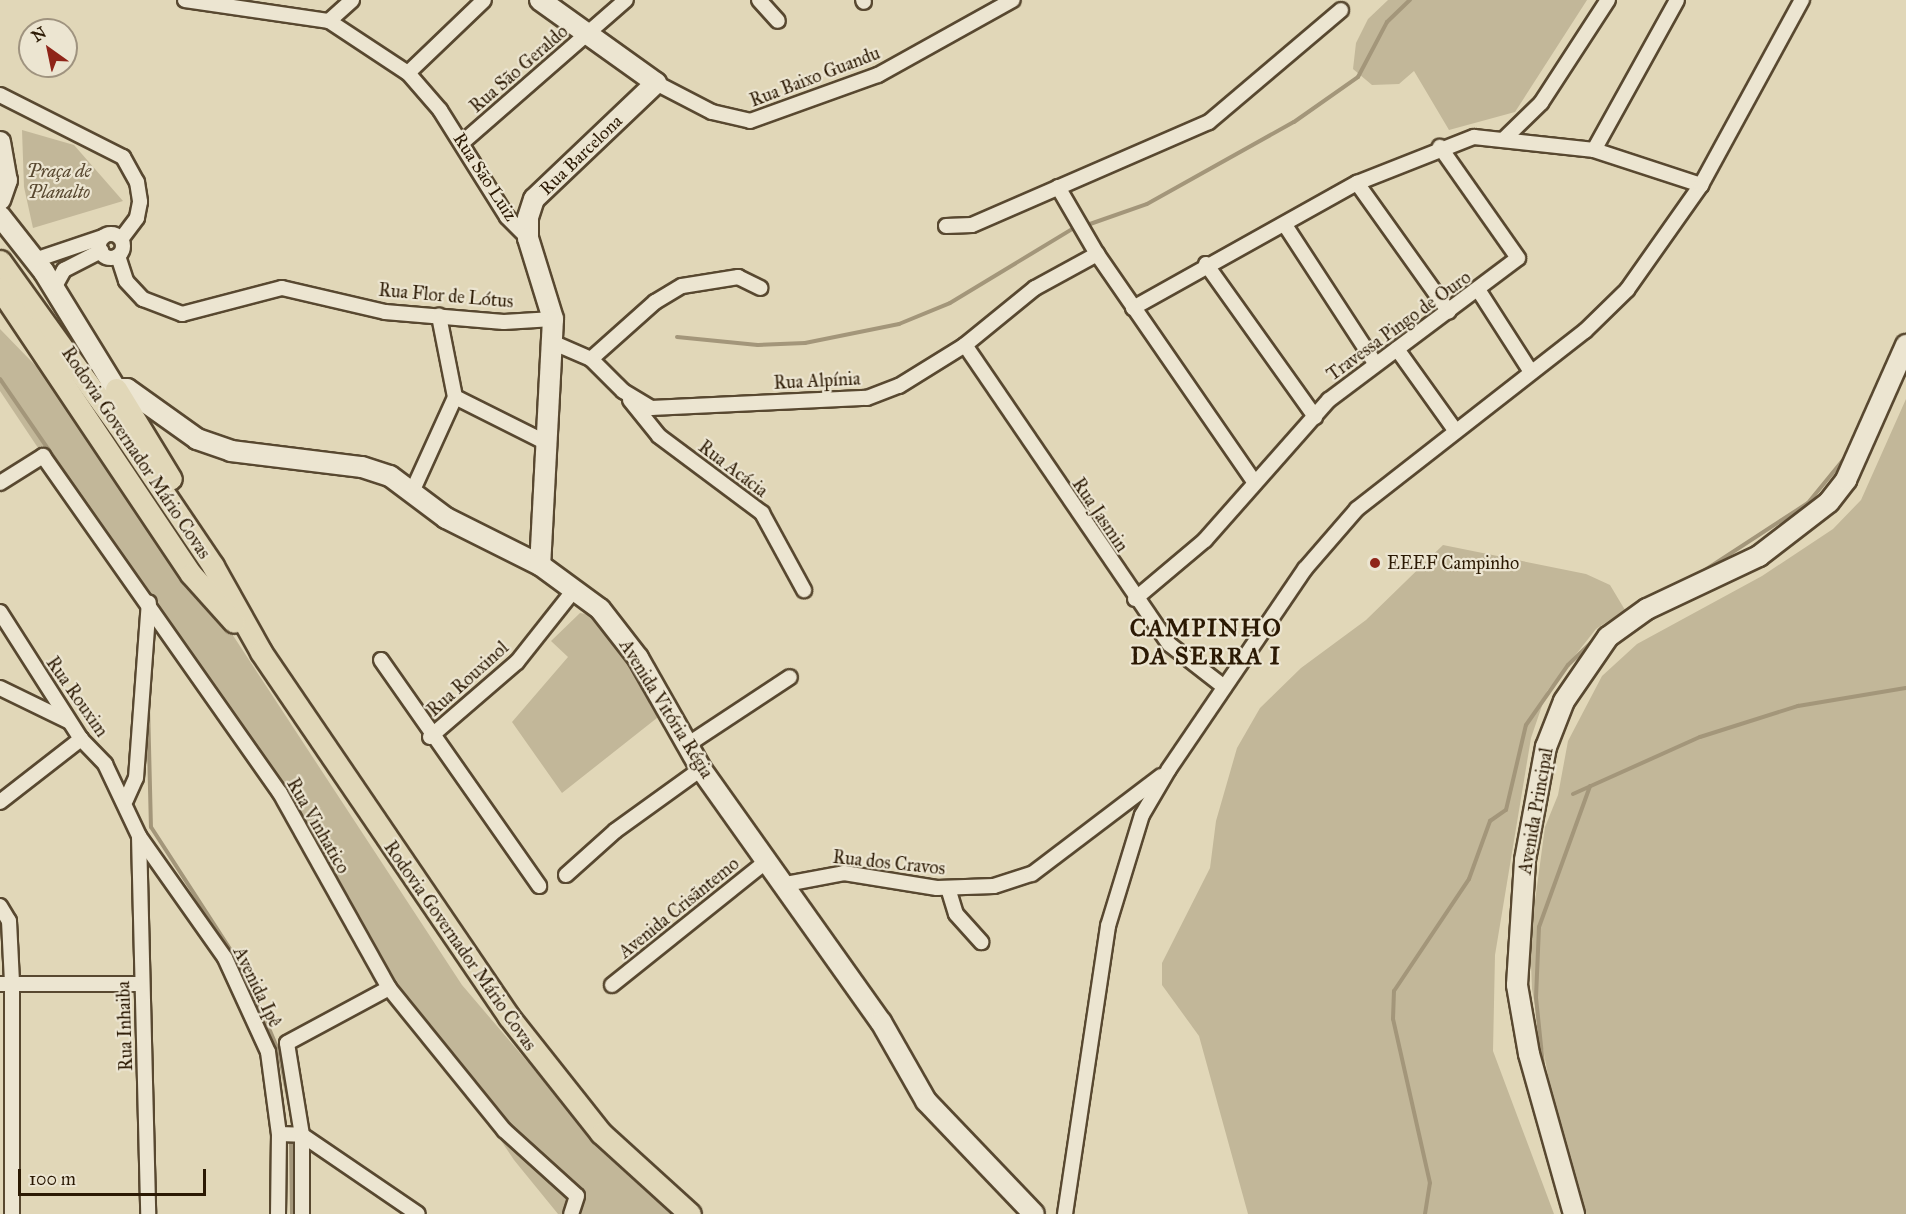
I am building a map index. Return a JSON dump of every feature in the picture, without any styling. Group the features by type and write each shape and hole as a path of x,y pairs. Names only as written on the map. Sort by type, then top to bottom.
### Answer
{"main road":[{"name":"Rodovia Governador Mário Covas","path":"0,261 38,308 213,566 261,652 422,896 542,1060 601,1133 690,1214"},
{"name":"Rodovia Governador Mário Covas","path":"0,290 21,317 191,574 261,652"},
{"path":"0,302 21,317"},
{"path":"116,389 186,503 213,566"}],"street":[{"name":"Rua São Luiz","path":"185,0 208,1 328,21 408,74 463,142 507,216 528,238 553,320 554,343 540,565"},
{"path":"328,21 352,0"},
{"path":"408,74 483,0"},
{"path":"540,0 657,83"},
{"name":"Rua São Geraldo","path":"463,142 626,0"},
{"path":"759,0 778,21"},
{"path":"1503,140 1541,103 1608,0"},
{"path":"1594,150 1677,0"},
{"path":"1065,1214 1108,926 1142,815 1169,769 1305,570 1357,509 1532,372 1627,290 1701,185 1802,0"},
{"name":"Rua Baixo Guandu","path":"657,83 712,112 750,121 878,75 1010,1"},
{"path":"946,226 972,225 1209,122 1341,10"},
{"name":"Rua Barcelona","path":"528,238 534,199 657,83"},
{"path":"0,95 123,157 137,182 140,202 134,225 121,239 118,256 100,252 64,270 54,288"},
{"path":"1133,308 1206,264 1285,225 1357,183 1440,147 1474,137 1594,150 1701,185"},
{"path":"0,142 7,180 0,200"},
{"name":"Travessa Pingo de Ouro","path":"1135,599 1204,540 1315,417 1375,363 1397,350 1479,291 1518,258 1440,147"},
{"path":"1357,183 1449,312"},
{"path":"1058,187 1097,254 1255,483"},
{"path":"0,216 54,288 116,389"},
{"path":"1285,225 1375,363"},
{"path":"35,260 103,237 121,239"},
{"path":"100,252 103,237"},
{"name":"Rua Alpínia","path":"554,343 591,359 623,391 651,408 867,398 899,386 965,345 1035,288 1097,254"},
{"name":"Rua Flor de Lótus","path":"118,256 126,281 143,300 182,314 282,288 385,312 553,320"},
{"path":"1206,264 1315,417"},
{"path":"591,359 655,302 682,286 738,277 761,288"},
{"path":"1479,291 1532,372"},
{"path":"412,492 455,397 439,316"},
{"name":"Rua Jasmin","path":"965,345 1135,599 1169,644 1224,687"},
{"name":"Avenida Principal","path":"1574,1214 1529,1054 1516,968 1526,860 1546,747 1564,700 1608,637 1647,609 1759,556 1829,502 1846,480 1906,345"},
{"path":"1397,350 1455,430"},
{"name":"Avenida Vitória Régia","path":"116,389 127,389 197,439 231,451 362,467 390,476 446,518 540,565 600,609 638,658 701,769 786,884 881,1022 926,1101 1034,1214"},
{"name":"Rua Acácia","path":"623,391 659,436 762,513 804,590"},
{"path":"455,397 547,443"},
{"name":"Rua Vinhatico","path":"0,483 42,456 149,602 280,793 389,988 504,1130 578,1199 571,1214"},
{"name":"Rua Rouxinol","path":"430,737 517,663 574,590"},
{"path":"126,800 136,778 149,602"},
{"name":"Rua Rouxim","path":"0,612 81,739 105,764 126,800"},
{"path":"381,660 430,737 539,886"},
{"path":"687,745 790,678"},
{"path":"0,688 70,722"},
{"path":"0,802 81,739"},
{"path":"567,875 615,831 701,769"},
{"name":"Rua dos Cravos","path":"786,884 844,873 948,888 994,886 1032,874 1122,808 1169,769"},
{"name":"Avenida Ipê","path":"126,800 139,836 225,958 268,1052 279,1134 278,1214"},
{"path":"1122,808 1142,815"},
{"name":"Rua Inhaiba","path":"139,836 148,1214"},
{"name":"Avenida Crisãntemo","path":"612,985 768,860"},
{"path":"948,888 956,914 981,942"},
{"path":"0,906 9,921 6,983 12,1214"},
{"path":"6,983 141,984"},
{"name":"Avenida Ipê","path":"302,1214 302,1135 287,1043 389,988"},
{"path":"276,1113 298,1113"},
{"path":"279,1134 302,1135 416,1213"}],"green space":[{"path":"1388,0 1587,0 1515,112 1449,130 1414,71 1399,84 1372,85 1353,69 1356,43 1368,19"},
{"name":"Praça de Planalto","path":"22,130 74,145 123,201 33,228 24,187"},
{"path":"0,329 99,431 462,985 577,1120 675,1214 558,1214 514,1160 0,391"},
{"path":"1906,399 1906,1214 1584,1214 1557,1124 1532,989 1530,938 1545,827 1558,795 1568,741 1602,676 1637,644 1762,576 1833,529 1861,500"},
{"path":"1443,545 1586,574 1610,585 1625,610 1596,629 1547,691 1531,738 1495,955 1493,1051 1554,1214 1248,1214 1199,1036 1162,985 1162,963 1210,868 1216,821 1237,748 1260,708 1301,668 1366,620"},
{"path":"580,613 592,615 609,631 662,714 562,793 512,722 568,657 551,641"}],"waterway":[{"path":"1090,224 1147,204 1294,122 1358,77 1387,22 1410,0"},
{"path":"677,337 758,345 805,343 899,324 950,303 1074,228"},
{"path":"0,379 152,600"},
{"path":"1699,574 1808,503 1848,454"},
{"path":"1425,1214 1430,1183 1393,1019 1394,991 1469,879 1490,821 1506,810 1526,725 1568,665 1596,638"},
{"path":"1573,794 1700,737 1798,706 1906,688"},
{"path":"148,706 151,827 246,974 279,1052 290,1107"},
{"path":"1544,1075 1536,998 1539,927 1590,786"},
{"path":"291,1142 292,1214"},
{"path":"1578,1191 1583,1210"}],"place":[{"name":"EEEF Campinho","path":"1375,563"}],"district":[{"name":"CAMPINHO DA SERRA I","path":"1206,643"}]}
